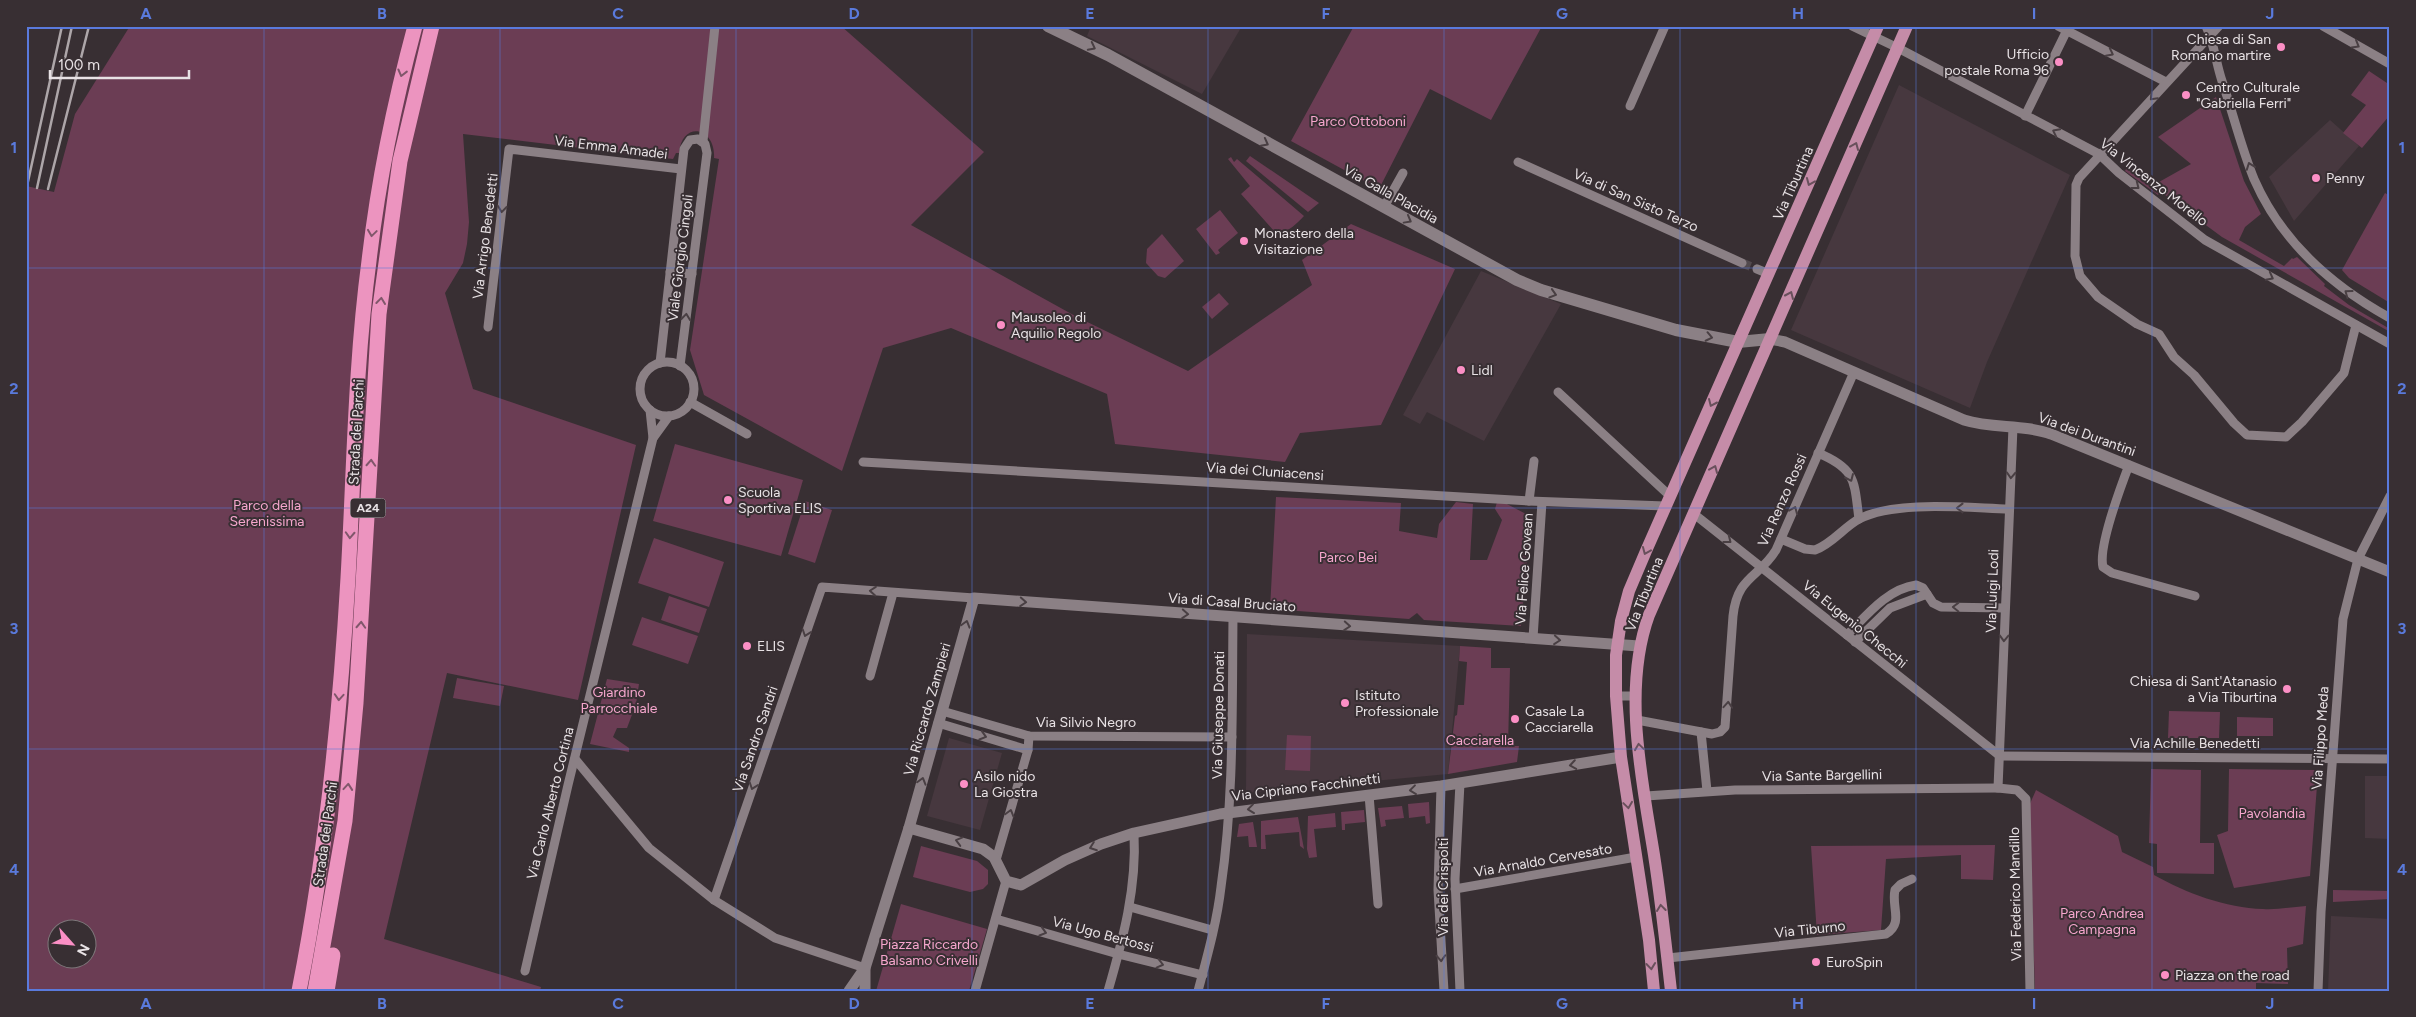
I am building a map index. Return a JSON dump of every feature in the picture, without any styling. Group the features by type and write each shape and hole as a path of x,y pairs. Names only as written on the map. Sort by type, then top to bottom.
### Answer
{"highway":[{"name":"Strada dei Parchi","path":"299,991 328,812 337,726 360,351 368,263 391,124 415,26"},
{"name":"Strada dei Parchi","path":"315,991 345,821 356,703 379,314 400,161 432,26"},
{"path":"327,991 342,894 345,821"},
{"path":"289,991 315,892"}],"main road":[{"name":"Via Galla Placidia","path":"1048,26 1108,55 1499,271 1541,290 1640,321 1738,342"},
{"name":"Via Tiburtina","path":"1671,991 1637,720 1636,696 1639,646 1649,616 1907,26"},
{"name":"Via Tiburtina","path":"1654,991 1649,940 1621,757 1616,696 1618,645 1629,591 1738,342 1763,272 1875,31"},
{"path":"1738,342 1770,340"}],"street":[{"path":"703,141 715,26"},
{"path":"1630,106 1665,26"},
{"path":"1852,26 1875,31 1898,48"},
{"path":"2058,26 2068,29 2166,82"},
{"path":"2206,26 2251,171 2272,212 2292,240 2318,268 2352,295 2390,318"},
{"path":"2219,26 2081,174 2076,185 2075,256 2080,276 2098,297 2137,324 2159,334 2174,357 2194,375 2234,423 2247,435 2286,436 2302,422 2344,373 2356,325"},
{"path":"2323,26 2390,64"},
{"path":"2025,116 2068,29"},
{"name":"Via Vincenzo Morello","path":"1898,48 2099,154 2119,173 2205,240 2390,344"},
{"name":"Via Emma Amadei","path":"509,149 681,170 687,143 693,139 703,141"},
{"name":"Viale Giorgio Cingoli","path":"680,366 707,154 707,146 703,141"},
{"name":"Via Arrigo Benedetti","path":"488,327 509,149"},
{"name":"Via di San Sisto Terzo","path":"1518,162 1742,263"},
{"path":"681,170 660,363 667,362 680,366 691,378 693,386 690,402 747,434"},
{"path":"1384,207 1402,173"},
{"path":"670,272 692,274"},
{"name":"Via dei Durantini","path":"1770,340 1785,342 1964,420 1982,425 2046,432 2390,572"},
{"name":"Via Carlo Alberto Cortina","path":"525,971 653,438 650,410 642,400 640,385 647,371 660,363"},
{"name":"Via Renzo Rossi","path":"1701,732 1716,733 1725,727 1733,609 1745,582 1773,554 1781,539 1854,372"},
{"path":"1558,392 1668,501"},
{"name":"Via Carlo Alberto Cortina","path":"653,438 668,416 677,414 690,402"},
{"path":"650,410 668,416"},
{"name":"Via Luigi Lodi","path":"1998,788 2013,427"},
{"path":"1818,454 1837,462 1848,471 1854,488 1858,519"},
{"path":"1529,501 1534,461"},
{"name":"Via dei Cluniacensi","path":"863,462 1542,502 1668,501"},
{"path":"2129,465 2114,507 2102,556 2103,567 2112,573 2195,596"},
{"name":"Via Filippo Meda","path":"2318,991 2321,912 2344,620 2358,559 2390,496"},
{"name":"Via Felice Govean","path":"1534,638 1542,502"},
{"path":"1781,539 1805,549 1815,550 1858,519 1881,512 1912,508 2009,509"},
{"name":"Via Eugenio Checchi","path":"1694,514 2000,756"},
{"path":"1847,635 1876,606 1896,593 1916,585 1922,588 1933,604 1941,607 2005,608"},
{"name":"Via di Casal Bruciato","path":"822,586 1233,618 1639,646"},
{"name":"Via Sandro Sandri","path":"714,900 822,586"},
{"path":"870,676 893,593"},
{"path":"1855,642 1890,608 1927,594"},
{"name":"Via Riccardo Zampieri","path":"909,828 974,598"},
{"name":"Via Giuseppe Donati","path":"1198,991 1221,888 1229,812 1233,618"},
{"path":"1616,696 1636,696"},
{"name":"Via Silvio Negro","path":"942,711 1029,736 1232,736"},
{"path":"1637,720 1701,732 1707,791"},
{"path":"938,723 1028,750"},
{"path":"996,860 1028,750 1029,736"},
{"name":"Via Achille Benedetti","path":"2000,756 2390,759"},
{"name":"Via Cipriano Facchinetti","path":"1006,881 1024,884 1074,855 1134,833 1229,812 1460,784 1621,757"},
{"path":"575,759 649,848 714,900 775,938 865,968"},
{"name":"Via dei Crispolti","path":"1460,784 1455,889 1460,991"},
{"name":"Via dei Crispolti","path":"1441,786 1438,890 1444,991"},
{"name":"Via Sante Bargellini","path":"1646,796 1707,791 1869,788 1998,788 2014,789 2025,796"},
{"path":"1369,795 1378,904"},
{"name":"Via Federico Mandillo","path":"2025,796 2030,991"},
{"path":"849,991 865,968 909,828 977,846 990,853 996,860 1006,881 975,991"},
{"path":"1108,991 1130,908 1135,862 1134,833"},
{"name":"Via Arnaldo Cervesato","path":"1455,889 1636,857"},
{"name":"Via Tiburno","path":"1668,958 1886,934 1893,928 1896,921 1895,890 1901,884 1912,879"},
{"path":"1130,908 1212,930"},
{"name":"Via Ugo Bertossi","path":"996,919 1118,954 1202,975"},
{"path":"1649,940 1665,938"},
{"path":"865,968 865,991"}],"shaded area":[{"path":"1091,26 1242,26 1202,94 1087,36"},
{"path":"1899,85 2070,175 1987,362 1970,408 1791,330"},
{"name":"Penny","path":"2330,120 2359,146 2294,221 2269,177"},
{"path":"1481,271 1561,304 1484,441 1427,412 1420,424 1403,415"},
{"path":"1247,634 1460,646 1448,774 1246,793"},
{"name":"Asilo nido La Giostra","path":"949,738 1002,753 980,830 927,816"},
{"path":"2365,776 2390,776 2390,839 2365,838"},
{"path":"2331,916 2390,919 2390,991 2328,991"}],"green space":[{"name":"Parco della Serenissima","path":"130,26 841,26 984,152 911,225 1077,317 1188,371 1312,285 1302,260 1351,224 1455,269 1381,425 1300,433 1285,462 1115,444 1107,394 951,328 883,348 842,471 704,395 690,350 719,159 714,158 710,140 705,134 692,132 686,136 681,142 679,153 676,153 673,159 463,134 469,222 467,244 463,263 445,293 473,389 636,445 578,700 447,673 384,939 541,987 540,991 26,991 26,186 54,192 75,114"},
{"name":"Parco Ottoboni","path":"1354,26 1542,26 1491,120 1430,89 1379,189 1291,141"},
{"path":"2369,71 2390,85 2390,115 2362,148 2343,133 2366,105 2351,95"},
{"path":"2216,97 2244,181 2261,214 2245,227 2239,240 2284,266 2292,258 2297,257 2325,284 2324,286 2349,305 2390,329 2390,332 2222,237 2161,192 2158,195 2125,171 2127,167 2159,182 2191,164 2158,137"},
{"path":"1250,156 1319,203 1308,212 1246,161"},
{"path":"1231,157 1234,162 1237,159 1304,216 1287,230 1274,231 1241,194 1250,186 1228,159"},
{"path":"2385,193 2390,196 2390,303 2349,278 2342,270"},
{"path":"1220,210 1238,233 1218,250 1220,253 1216,255 1196,229"},
{"path":"1162,234 1184,261 1165,278 1158,276 1146,263 1147,249"},
{"path":"1219,293 1229,304 1212,319 1202,307"},
{"name":"Scuola Sportiva ELIS","path":"675,444 803,480 781,556 653,521"},
{"name":"Parco Bei","path":"1276,497 1401,503 1399,531 1437,538 1439,524 1456,502 1473,504 1470,560 1487,560 1502,520 1495,509 1497,502 1505,503 1526,514 1524,539 1529,539 1521,626 1424,620 1417,613 1409,619 1270,609"},
{"path":"805,501 832,510 815,563 788,554"},
{"path":"654,538 724,562 709,607 638,583"},
{"path":"669,596 707,609 699,633 661,620"},
{"path":"642,617 698,636 688,664 632,645"},
{"name":"Cacciarella","path":"1460,646 1491,648 1491,668 1510,668 1508,746 1519,746 1517,762 1448,774 1455,716 1457,715 1458,705 1464,705 1467,662 1459,661"},
{"path":"457,678 504,686 500,706 453,698"},
{"name":"Giardino Parrocchiale","path":"607,679 639,684 636,704 627,728 617,728 613,737 629,748 629,752 590,744"},
{"path":"2169,711 2220,712 2219,738 2168,738"},
{"path":"2237,717 2273,718 2273,736 2237,736"},
{"path":"1287,735 1311,736 1310,771 1285,770"},
{"path":"2151,769 2201,770 2200,843 2214,843 2214,874 2157,873 2157,844 2149,843"},
{"name":"Pavolandia","path":"2229,769 2316,770 2318,773 2310,876 2234,888 2217,835 2228,831"},
{"name":"Parco Andrea Campagna","path":"2036,790 2118,836 2122,852 2153,867 2154,875 2179,888 2221,903 2249,908 2274,909 2306,906 2303,944 2287,948 2288,984 2256,983 2256,991 2035,991 2029,806"},
{"path":"1429,802 1430,823 1426,824 1425,816 1409,818 1408,804"},
{"path":"1402,806 1404,818 1385,820 1386,826 1381,827 1378,808"},
{"path":"1364,810 1365,822 1345,824 1345,830 1342,830 1341,812"},
{"path":"1335,813 1336,827 1314,829 1317,857 1309,858 1307,849 1308,816"},
{"path":"1298,817 1304,849 1300,846 1299,832 1265,835 1266,849 1261,849 1261,821"},
{"path":"1253,822 1257,847 1249,847 1248,836 1237,837 1239,824"},
{"path":"1995,845 1993,880 1961,879 1961,855 1886,859 1881,930 1817,935 1811,846"},
{"path":"921,846 977,861 988,870 988,884 983,889 970,892 913,877"},
{"path":"2333,890 2390,891 2390,899 2333,902"},
{"name":"Piazza Riccardo Balsamo Crivelli","path":"901,904 987,929 969,991 876,991"}],"tunnel":[{"path":"1742,263 1757,269"}],"railway":[{"path":"27,186 62,26"},
{"path":"37,188 72,26"},
{"path":"48,189 89,26"}],"place":[{"name":"Chiesa di San Romano martire","path":"2281,47"},
{"name":"Ufficio postale Roma 96","path":"2059,62"},
{"name":"Centro Culturale \"Gabriella Ferri\"","path":"2186,95"},
{"name":"Penny","path":"2316,178"},
{"name":"Monastero della Visitazione","path":"1244,241"},
{"name":"Mausoleo di Aquilio Regolo","path":"1001,325"},
{"name":"Lidl","path":"1461,370"},
{"name":"Scuola Sportiva ELIS","path":"728,500"},
{"name":"ELIS","path":"747,646"},
{"name":"Chiesa di Sant'Atanasio a Via Tiburtina","path":"2287,689"},
{"name":"Istituto Professionale","path":"1345,703"},
{"name":"Casale La Cacciarella","path":"1515,719"},
{"name":"Asilo nido La Giostra","path":"964,784"},
{"name":"EuroSpin","path":"1816,962"},
{"name":"Piazza on the road","path":"2165,975"}]}
